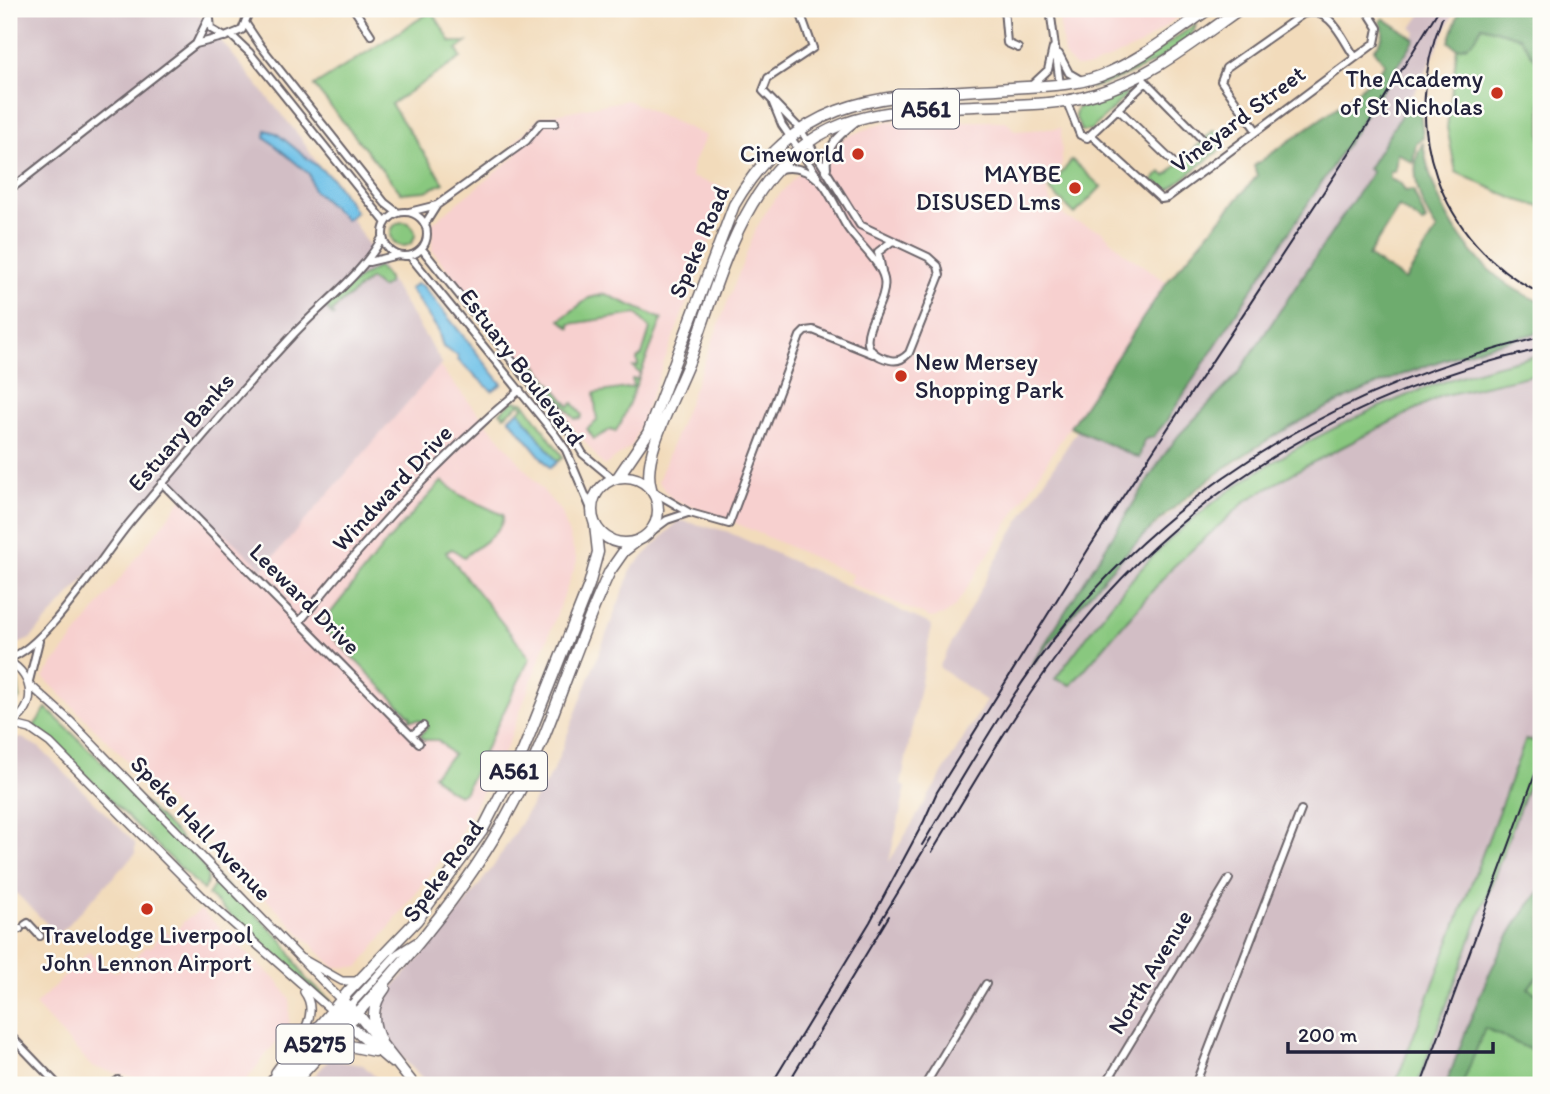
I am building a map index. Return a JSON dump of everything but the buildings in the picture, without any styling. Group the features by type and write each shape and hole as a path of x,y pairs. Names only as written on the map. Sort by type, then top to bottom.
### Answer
{"highway":[{"name":"Speke Road","path":"615,478 648,433 734,205 750,177 789,137 827,113 865,102 1060,85 1100,76 1144,53 1209,9"},
{"name":"Speke Road","path":"652,490 647,471 653,448 683,382 738,230 752,203 776,170 799,149 842,124 861,119 920,109 1060,101 1094,95 1144,79 1240,9"},
{"path":"1060,85 1060,101"},
{"path":"615,478 636,478 652,490"},
{"name":"A561","path":"595,525 591,509 597,490 615,478"},
{"name":"A561","path":"637,541 648,534 658,514 652,490"},
{"name":"Speke Road","path":"349,1006 359,980 417,920 460,865 494,810 521,755 594,570 598,552 595,525"},
{"path":"595,525 601,533 618,542 637,541"},
{"name":"Speke Road","path":"349,1006 420,939 487,850 534,761 610,571 624,551 637,541"},
{"path":"521,755 534,761"},
{"name":"A5275","path":"379,1047 373,1022 374,1006 420,939"},
{"name":"A561","path":"267,1085 349,1006"},
{"name":"A5275","path":"280,1085 349,1006 379,1047 414,1085"},
{"name":"A561","path":"292,1085 316,1059 339,1017"},
{"name":"A5275","path":"339,1017 379,1047"},
{"name":"A5275","path":"316,1059 345,1045 379,1047"}],"street":[{"path":"196,44 208,19 209,9"},
{"path":"248,9 247,20 260,45 385,203 398,213"},
{"path":"354,9 371,35"},
{"path":"652,490 690,513 729,524 791,358 805,331 813,330 896,361 909,353 940,275 938,266 928,257 891,242 860,225 800,129 763,91 764,83 788,62 813,48 799,9"},
{"path":"1004,9 1007,43 1018,48"},
{"path":"1050,9 1060,85"},
{"name":"Vineyard Street","path":"1091,135 1161,199 1378,39 1378,28 1366,9"},
{"path":"1256,130 1222,81 1226,68 1303,14 1314,11 1326,16 1355,57"},
{"path":"208,19 211,29 228,36 250,53 386,223"},
{"path":"16,185 196,44 228,36 247,20"},
{"path":"1055,42 1069,73 1081,80"},
{"path":"1027,87 1038,82 1048,70 1055,42"},
{"path":"1144,79 1202,139"},
{"name":"Speke Road","path":"1091,135 1118,110 1144,79"},
{"path":"773,101 789,137 821,181 848,228 881,273"},
{"path":"1060,101 1068,105 1080,135 1087,138 1091,135"},
{"path":"1118,110 1175,164"},
{"path":"827,173 825,158 830,147 861,119"},
{"path":"410,212 420,217 428,235 422,249 410,256 398,255 388,248 383,236 386,223 398,213 437,205 526,141 541,123 555,123"},
{"path":"779,145 783,136 782,125"},
{"path":"776,170 799,168 821,181"},
{"path":"425,225 437,205"},
{"name":"Estuary Banks","path":"9,660 39,639 163,483 290,337 367,263 383,236"},
{"path":"856,347 867,336 883,292 878,252 891,242"},
{"name":"Estuary Boulevard","path":"422,249 572,435 583,454 615,478"},
{"name":"Estuary Banks","path":"367,263 398,255"},
{"name":"Estuary Boulevard","path":"410,256 566,450 591,509"},
{"path":"867,336 871,350 878,356"},
{"name":"Windward Drive","path":"301,620 352,557 429,471 520,390"},
{"name":"Leeward Drive","path":"163,483 301,620 419,743"},
{"path":"648,534 667,520 690,513"},
{"name":"Estuary Banks","path":"29,683 39,639"},
{"name":"Speke Hall Avenue","path":"9,660 349,1006"},
{"path":"9,724 28,706 29,683"},
{"name":"Speke Hall Avenue","path":"9,724 30,729 50,743 163,858 297,983 339,1017"},
{"path":"412,735 423,726"},
{"path":"1195,1085 1301,810"},
{"name":"North Avenue","path":"1105,1085 1228,879"},
{"path":"9,931 28,923 40,936"},
{"path":"296,955 342,981 359,980"},
{"path":"267,1085 311,1014 308,997 297,983"},
{"path":"925,1085 986,984"},
{"path":"9,1034 57,1084"}],"shaded area":[{"path":"9,9 195,9 301,138 442,363 263,569 170,484 30,639 9,648"},
{"path":"1058,9 1177,9 1178,17 1139,46 1090,67 1075,67 1064,55"},
{"path":"1425,9 1456,9 1420,83 1368,169 1372,172 1238,374 1179,435 1162,458 1029,667 1097,584 1141,538 1222,472 1261,446 1313,412 1364,390 1467,350 1541,332 1541,355 1418,391 1321,435 1236,487 1155,554 1112,603 1055,679 1071,685 1173,567 1246,501 1302,468 1441,396 1541,373 1541,891 1451,1085 1403,1085 1526,739 1395,1085 429,1085 383,1038 384,997 442,933 493,867 554,769 632,568 679,520 726,531 932,625 901,785 906,787 889,862 986,701 939,667 1000,553 1036,494 1077,431 1140,457 1144,440 1153,437 1165,423 1413,42 1416,32 1412,28"},
{"path":"627,100 706,136 693,163 691,177 730,189 632,446 604,466 432,250 432,223 517,155 513,144 540,117"},
{"name":"New Mersey Shopping Park","path":"1006,121 1015,131 1061,128 1062,164 1046,189 1051,203 1068,219 1102,231 1123,252 1167,282 1059,443 955,607 944,615 931,618 849,583 853,575 722,517 672,500 658,481 756,229 770,205 797,175 845,137 885,122"},
{"path":"379,294 562,513 577,561 507,746 456,841 359,967 334,967 43,677 243,421"},
{"path":"9,738 22,738 40,748 135,843 135,854 58,935 9,886"},
{"path":"201,910 278,982 290,999 289,1025 243,1085 163,1085 92,1067 35,1005 89,952 104,967 116,972 127,966 146,946 150,948 163,930 172,936 184,921"},
{"path":"329,1060 363,1065 384,1085 306,1085"}],"green space":[{"path":"1460,9 1514,9 1533,17 1541,24 1541,67 1519,37 1482,26 1473,41 1457,48 1449,42"},
{"name":"The Academy of St Nicholas","path":"1462,9 1541,44 1541,207 1514,199 1456,172 1447,128"},
{"path":"432,11 451,42 467,42 457,50 461,58 391,104 444,183 426,191 401,193 314,86"},
{"path":"1383,18 1415,39 1165,423 1153,437 1144,440 1139,458 1070,427 1167,282 1257,176 1254,166 1340,105 1373,78 1385,64 1374,49 1383,36 1380,22"},
{"path":"1196,24 1192,34 1168,54 1134,72 1091,88 1090,84 1142,61"},
{"path":"1130,92 1090,131 1081,131 1075,115 1077,108"},
{"path":"1409,102 1420,108 1423,137 1416,143 1413,163 1397,153 1395,171 1390,171 1390,179 1401,184 1405,191 1413,190 1426,221 1423,223 1399,207 1368,256 1405,280 1437,230 1421,199 1416,176 1418,153 1423,143 1437,193 1461,238 1497,276 1518,291 1541,302 1541,332 1432,364 1378,384 1326,408 1227,466 1182,501 1124,555 1029,669 1162,458 1179,435 1238,374 1372,172 1368,169"},
{"path":"1214,130 1226,145 1166,192 1163,193 1151,183 1161,172 1166,176"},
{"name":"MAYBE DISUSED Lms","path":"1072,160 1101,187 1075,214 1049,189"},
{"path":"403,222 414,229 415,234 408,245 403,246 392,239 391,234 398,223"},
{"path":"378,267 388,278 388,284 381,288 370,279 332,311 334,317 326,308 358,279"},
{"path":"605,294 662,319 621,423 615,432 612,429 594,439 587,429 597,421 594,393 633,387 632,379 638,379 640,374 633,367 638,366 637,359 642,355 650,329 637,314 570,324 570,328 560,320 589,298"},
{"path":"1541,355 1541,373 1441,396 1302,468 1246,501 1173,567 1071,685 1055,679 1115,600 1154,555 1192,520 1236,486 1334,428 1386,404 1491,367"},
{"path":"531,359 569,406 573,403 582,415 581,418 575,419 528,362"},
{"path":"513,401 523,402 527,406 563,457 557,462 519,411 523,407 520,404 504,416 500,412"},
{"path":"442,481 460,495 503,515 495,533 464,557 452,549 446,552 530,658 465,791 459,795 447,789 433,775 453,755 438,740 425,740 420,735 427,728 419,720 409,720 411,717 321,625 386,543"},
{"path":"9,673 18,683 20,697 9,713"},
{"path":"46,708 179,836 205,869 207,883 203,890 34,726"},
{"path":"1541,720 1541,750 1417,1085 1395,1085 1526,739 1533,741"},
{"path":"213,873 283,941 306,979 331,1001 329,1004 208,895 215,884"},
{"path":"1541,890 1541,972 1528,988 1541,997 1541,1055 1485,1028 1462,1085 1446,1085 1497,958 1524,911"},
{"path":"1541,939 1541,1085 1451,1085 1478,1012"}],"water":[{"path":"266,130 276,133 332,178 356,212 346,220 313,190 309,174 265,137"},
{"path":"416,284 423,286 502,384 492,391 458,360 458,356 443,347 438,330 410,289"},
{"path":"519,411 557,462 550,468 509,418"}],"railway":[{"path":"771,1085 870,922 937,792 1091,545 1369,123 1439,9"},
{"path":"1442,18 1430,58 1425,99 1427,138 1436,176 1453,212 1476,244 1505,271 1541,294"},
{"path":"922,845 991,731 1047,648 1115,569 1167,521 1222,478 1281,440 1342,407 1406,379 1541,337"},
{"path":"932,852 1001,739 1056,657 1122,579 1172,531 1226,488 1284,450 1346,417 1409,389 1474,366 1541,349"},
{"path":"1421,1085 1541,758"},
{"path":"880,922 931,838"},
{"path":"787,1085 889,916"}],"place":[{"name":"The Academy of St Nicholas","path":"1497,93"},
{"name":"Cineworld","path":"858,154"},
{"name":"MAYBE DISUSED Lms","path":"1075,188"},
{"name":"New Mersey Shopping Park","path":"901,376"},
{"name":"Travelodge Liverpool John Lennon Airport","path":"147,909"}]}
